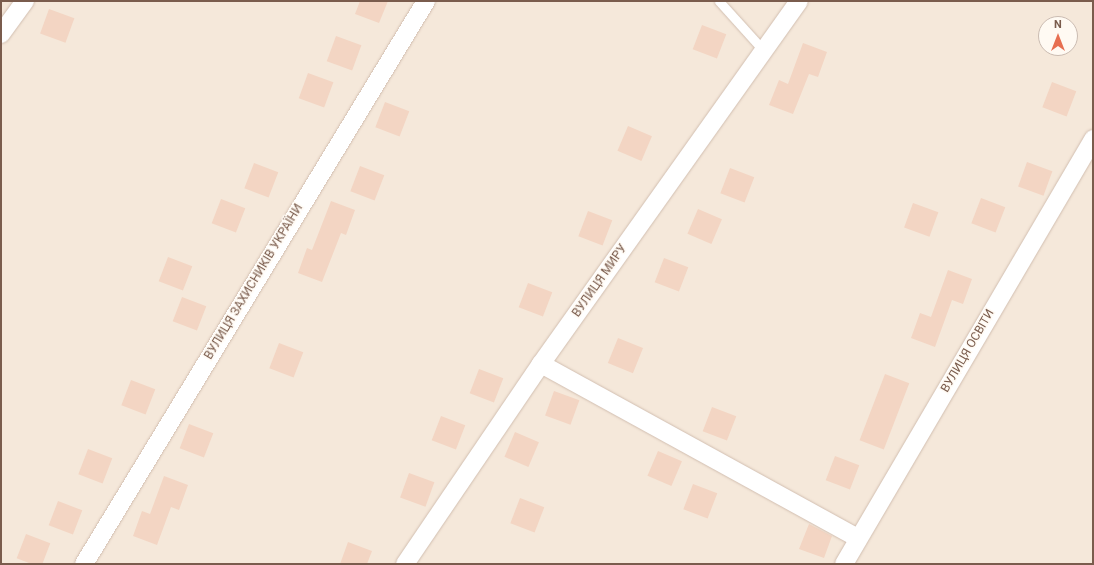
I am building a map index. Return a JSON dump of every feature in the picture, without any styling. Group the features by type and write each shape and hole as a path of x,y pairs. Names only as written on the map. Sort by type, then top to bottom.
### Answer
{"street":[{"path":"1,34 25,1"},
{"name":"ВУЛИЦЯ ЗАХИСНИКІВ УКРАЇНИ","path":"84,564 426,1"},
{"name":"ВУЛИЦЯ МИРУ","path":"405,564 541,364 799,1"},
{"name":"ВУЛИЦЯ ОСВІТИ","path":"844,564 1093,139"},
{"path":"541,364 858,538"}],"lane":[{"path":"720,1 764,51"}],"shaded area":[{"path":"1,1 1093,1 1093,564 1,564"}],"building":[{"path":"360,1 388,1 379,23 355,14"},
{"path":"49,9 74,18 65,43 40,33"},
{"path":"702,25 726,34 717,59 693,49"},
{"path":"336,36 361,45 352,71 327,61"},
{"path":"803,43 827,52 818,77 809,74 793,114 769,105 779,80 788,84"},
{"path":"308,73 333,82 324,108 299,98"},
{"path":"1052,82 1076,91 1067,117 1042,107"},
{"path":"385,102 409,111 400,137 375,127"},
{"path":"628,126 652,136 641,161 617,151"},
{"path":"1027,162 1052,171 1043,196 1018,186"},
{"path":"254,163 278,172 269,198 244,188"},
{"path":"360,166 384,175 375,201 350,191"},
{"path":"730,168 754,177 745,203 720,193"},
{"path":"981,198 1005,207 996,233 971,223"},
{"path":"221,199 245,208 236,233 212,223"},
{"path":"331,201 355,210 346,235 341,233 322,282 298,273 307,248 312,250"},
{"path":"913,203 938,212 929,237 904,227"},
{"path":"698,209 722,219 711,244 687,234"},
{"path":"588,211 612,220 603,246 578,236"},
{"path":"168,257 192,266 183,291 159,281"},
{"path":"664,258 688,267 679,292 655,282"},
{"path":"948,270 972,279 963,304 952,300 935,347 911,338 920,313 931,317"},
{"path":"528,283 552,292 543,317 519,307"},
{"path":"182,297 206,306 197,331 173,321"},
{"path":"618,338 643,348 633,373 608,363"},
{"path":"279,343 303,352 294,378 269,368"},
{"path":"479,369 503,378 494,403 470,393"},
{"path":"885,374 909,383 884,450 860,440"},
{"path":"131,380 155,389 146,415 121,405"},
{"path":"554,391 579,400 570,425 545,415"},
{"path":"712,407 736,416 727,441 703,431"},
{"path":"441,416 465,425 456,450 432,440"},
{"path":"189,424 213,433 204,458 180,448"},
{"path":"515,432 539,442 528,467 504,457"},
{"path":"88,449 112,458 103,484 78,474"},
{"path":"658,451 682,461 671,486 647,476"},
{"path":"835,456 859,465 850,490 826,480"},
{"path":"409,473 434,482 425,507 400,497"},
{"path":"164,476 188,485 179,510 171,507 157,545 133,536 142,511 150,514"},
{"path":"693,484 717,493 708,519 683,509"},
{"path":"520,498 544,507 535,533 510,523"},
{"path":"58,501 82,510 73,535 49,525"},
{"path":"809,524 832,536 824,558 799,549"},
{"path":"26,534 50,543 42,564 32,564 17,558"},
{"path":"348,542 372,551 367,564 340,564"}]}
